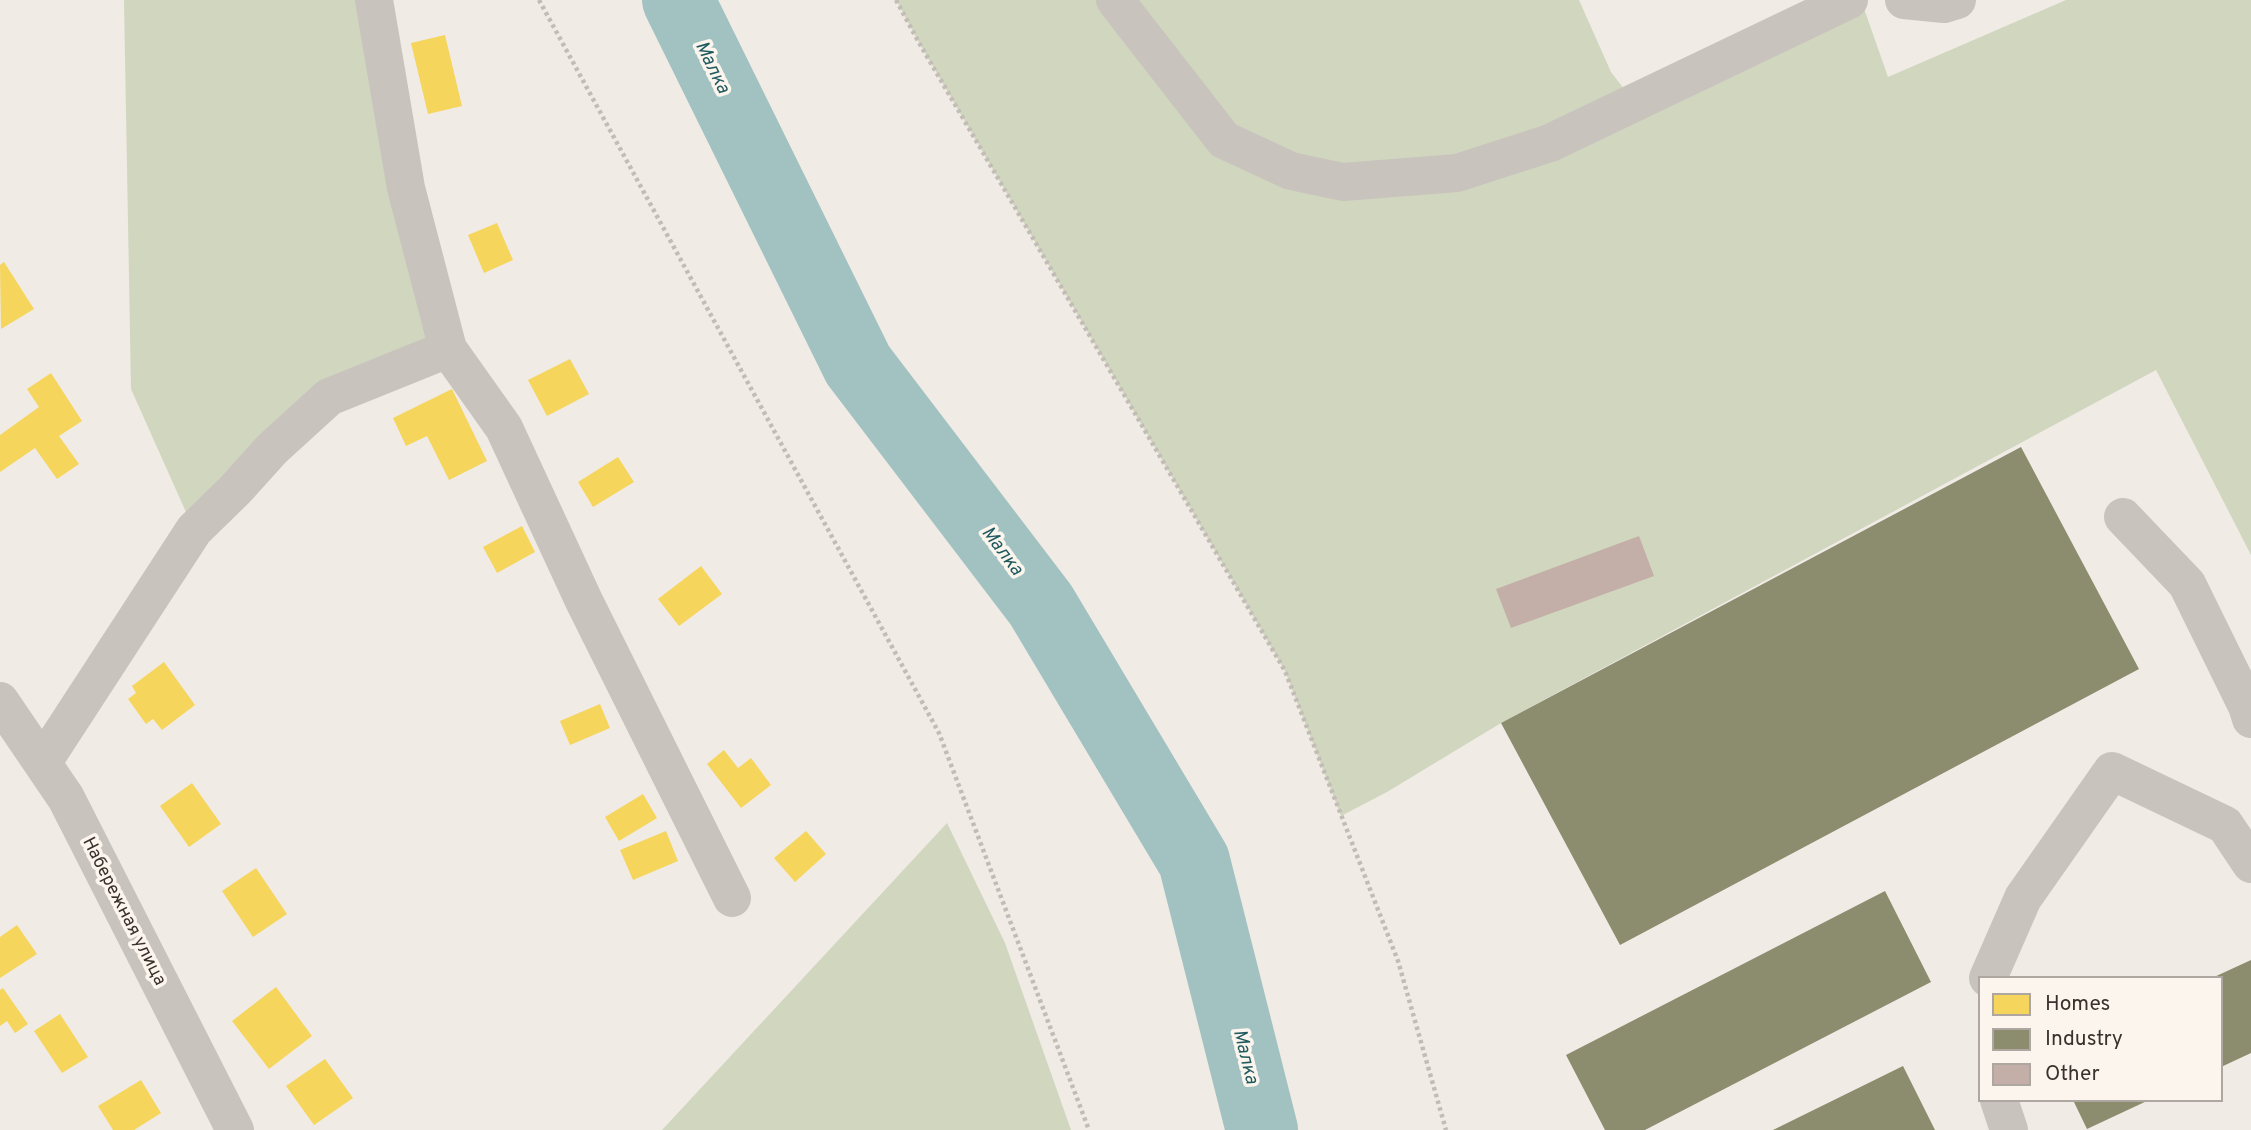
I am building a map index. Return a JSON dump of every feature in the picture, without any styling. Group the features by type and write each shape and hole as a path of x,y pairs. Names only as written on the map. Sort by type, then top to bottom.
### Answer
{"street":[{"path":"374,0 406,188 448,349 504,428 584,601 732,898"},
{"path":"1115,0 1224,140 1291,171 1342,182 1457,173 1550,144 1849,0"},
{"path":"1904,0 1944,4 1957,0"},
{"path":"43,762 194,530 272,450 329,397 448,349"},
{"path":"2123,517 2187,584 2248,706 2251,719"},
{"name":"Набережная улица","path":"0,701 66,798 234,1130"},
{"path":"1989,976 2023,898 2112,771 2225,825 2251,864"},
{"path":"2000,1102 2009,1130"}],"path":[{"path":"539,0 939,733 1089,1130"},
{"path":"896,0 1285,671 1398,961 1446,1130"}],"green space":[{"path":"124,0 374,0 448,349 329,397 194,530 131,389"},
{"path":"896,0 1579,0 1611,72 1635,103 1861,0 1888,77 2066,0 2251,0 2251,555 2156,370 1501,723 1387,792 1341,816 1285,671"},
{"path":"947,823 1005,943 1071,1130 662,1130"}],"building: Homes":[{"path":"445,35 462,106 428,114 411,43"},
{"path":"497,223 513,260 484,273 468,235"},
{"path":"4,262 34,309 1,329 0,265"},
{"path":"570,359 589,394 547,416 528,380"},
{"path":"51,373 82,421 59,436 79,464 57,479 35,448 0,472 0,435 39,407 27,389"},
{"path":"452,389 487,461 449,480 427,436 406,446 393,418"},
{"path":"618,457 634,482 593,507 578,482"},
{"path":"522,526 535,552 497,573 483,547"},
{"path":"701,566 722,594 679,626 658,599"},
{"path":"164,662 195,705 162,730 153,719 146,724 128,699 136,693 132,686"},
{"path":"600,704 610,728 570,745 560,721"},
{"path":"724,750 738,768 751,758 771,785 741,808 707,764"},
{"path":"192,783 221,824 189,847 160,806"},
{"path":"643,794 657,818 619,841 605,817"},
{"path":"666,831 678,861 633,880 620,850"},
{"path":"806,831 826,854 795,882 774,858"},
{"path":"256,868 287,914 253,937 222,891"},
{"path":"17,925 37,954 0,978 0,937"},
{"path":"276,987 312,1036 269,1069 232,1021"},
{"path":"3,988 28,1024 15,1033 7,1021 0,1026 0,990"},
{"path":"60,1014 88,1057 62,1073 34,1031"},
{"path":"325,1059 353,1098 314,1125 286,1086"},
{"path":"141,1080 161,1113 134,1130 113,1130 98,1106"}],"building: Industry":[{"path":"2021,447 2139,669 1620,945 1501,723"},
{"path":"1885,891 1931,982 1645,1130 1605,1130 1566,1055"},
{"path":"2251,960 2251,1053 2223,1066 2223,976 2216,976"},
{"path":"1903,1066 1935,1130 1773,1130"},
{"path":"2074,1102 2145,1102 2087,1129"}],"building: Other":[{"path":"1639,536 1654,576 1511,628 1496,589"}],"waterway":[{"name":"Малка","path":"678,0 858,365 1041,605 1194,861 1262,1130"}]}
